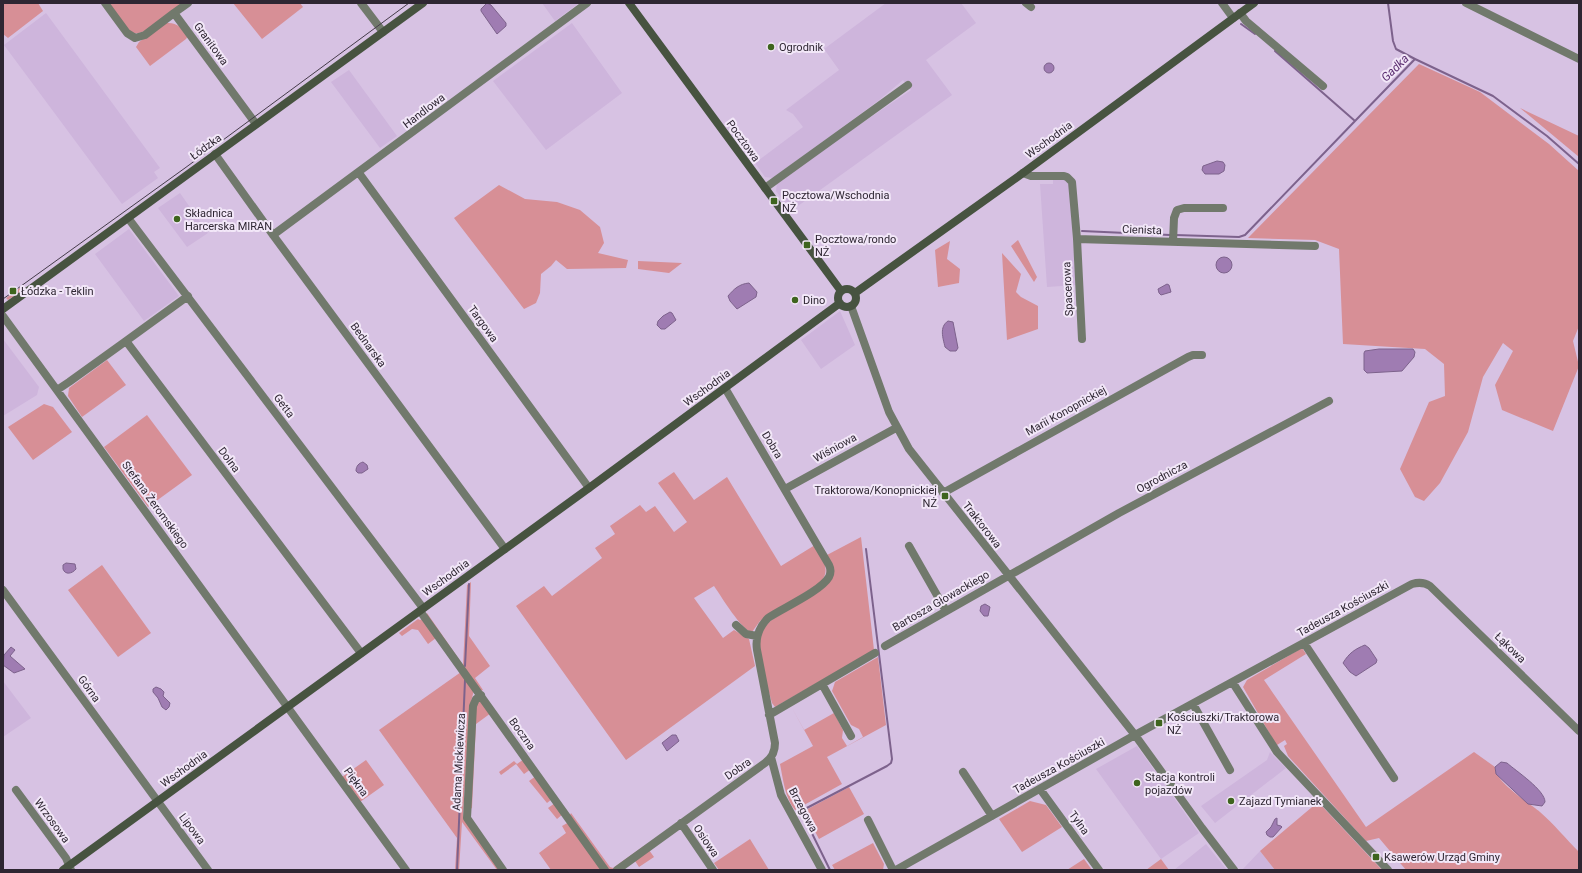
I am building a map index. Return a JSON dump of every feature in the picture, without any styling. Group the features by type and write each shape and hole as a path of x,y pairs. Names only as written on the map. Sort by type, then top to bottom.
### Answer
{"street":[{"path":"105,3 127,33 135,38 145,35 188,3"},
{"path":"361,3 383,32"},
{"name":"Łódzka","path":"3,309 423,3"},
{"name":"Handlowa","path":"273,235 359,173 587,3"},
{"name":"Pocztowa","path":"628,3 841,291"},
{"path":"1222,3 1237,16 1246,21 1323,86"},
{"name":"Wschodnia","path":"856,293 1023,173 1254,3"},
{"path":"1466,3 1579,59"},
{"name":"Granitowa","path":"174,13 256,124"},
{"path":"765,188 908,85"},
{"name":"Bednarska","path":"215,154 505,549"},
{"name":"Targowa","path":"359,173 589,488"},
{"path":"1023,173 1032,176 1064,176 1070,179 1073,185 1077,239"},
{"path":"1173,242 1174,218 1178,210 1184,208 1222,208"},
{"name":"Getta","path":"128,218 188,296 421,609"},
{"name":"Cienista","path":"1077,239 1315,246"},
{"name":"Spacerowa","path":"1077,239 1082,339"},
{"path":"848,289 856,293 856,300 851,306 845,306 840,303 838,297 841,291 848,289"},
{"path":"57,390 188,296"},
{"name":"Wschodnia","path":"68,868 840,303"},
{"name":"Traktorowa","path":"851,306 887,406 896,428 909,449 1135,735 1234,870"},
{"name":"Stefana Żeromskiego","path":"3,316 288,707"},
{"name":"Dolna","path":"126,341 361,653"},
{"name":"Marii Konopnickiej","path":"943,493 1188,356 1202,355"},
{"name":"Dobra","path":"725,388 829,565 830,574 826,581 768,618 760,628 757,636"},
{"name":"Ogrodnicza","path":"1008,576 1126,509 1329,401"},
{"name":"Wiśniowa","path":"785,488 896,428"},
{"path":"909,546 946,611"},
{"name":"Bartosza Głowackiego","path":"885,646 1008,576"},
{"name":"Tadeusza Kościuszki","path":"896,870 1135,735 1233,683 1412,584 1423,583"},
{"name":"Łąkowa","path":"1423,583 1430,586 1579,731"},
{"name":"Górna","path":"3,590 157,802"},
{"name":"Boczna","path":"421,609 606,870"},
{"path":"736,625 746,634 757,636 757,650 775,743 772,757"},
{"path":"1304,643 1394,778"},
{"path":"769,715 875,653"},
{"path":"1233,683 1277,752 1388,870"},
{"path":"822,684 851,736"},
{"name":"Adama Mickiewicza","path":"481,695 476,699 473,706 467,816 469,823 503,870"},
{"path":"1194,704 1230,770"},
{"name":"Piękna","path":"288,707 406,870"},
{"name":"Dobra","path":"617,870 772,757"},
{"name":"Brzegowa","path":"772,757 781,795 822,870"},
{"path":"963,772 992,816"},
{"name":"Tylna","path":"1040,789 1099,870"},
{"name":"Wrzosowa","path":"16,790 66,858 68,868"},
{"name":"Lipowa","path":"157,802 208,870"},
{"path":"868,820 893,870"},
{"name":"Osiowa","path":"681,823 712,870"}],"shaded area":[{"path":"3,3 38,3 43,11 8,38 3,34"},
{"path":"108,3 185,3 149,29 134,33 129,31 123,25"},
{"path":"233,3 300,3 303,7 262,39"},
{"path":"487,3 491,5 506,23 506,26 497,34 481,11"},
{"path":"542,3 579,3 555,21"},
{"path":"886,3 961,3 976,23 926,60 952,95 791,211 776,191 777,183 819,152 911,90 903,80 878,101 773,178 765,177 755,163 803,127 793,114 786,110 839,70 824,49"},
{"path":"46,13 160,168 154,172 158,178 122,204 4,45"},
{"path":"166,23 173,23 179,26 188,36 150,66 136,47 139,42"},
{"path":"572,23 622,93 546,150 493,81"},
{"path":"1049,63 1054,68 1049,73 1044,68"},
{"path":"1419,64 1480,92 1549,144 1579,171 1579,326 1573,341 1579,366 1553,431 1502,410 1495,385 1513,351 1503,343 1483,377 1468,432 1440,483 1424,501 1415,497 1400,469 1429,402 1445,396 1444,364 1425,349 1343,344 1339,249 1315,240 1248,238"},
{"path":"349,70 397,136 380,148 331,82"},
{"path":"1520,108 1579,136 1579,157"},
{"path":"1217,161 1223,162 1225,165 1224,171 1219,174 1205,174 1202,170 1203,166"},
{"path":"1053,178 1065,179 1069,183 1076,285 1047,287 1040,184 1053,184"},
{"path":"499,185 525,199 557,202 580,210 600,227 604,243 598,253 628,260 626,268 567,269 556,260 541,274 540,293 536,303 524,309 454,218"},
{"path":"180,193 208,233 187,247 158,208"},
{"path":"129,229 179,296 144,321 95,254"},
{"path":"1018,240 1037,277 1034,282 1011,246"},
{"path":"950,241 947,259 960,269 959,283 938,287 935,250"},
{"path":"1002,253 1021,274 1016,292 1021,297 1038,306 1038,329 1007,340"},
{"path":"1224,257 1230,259 1232,265 1230,271 1224,273 1218,271 1216,265 1218,259"},
{"path":"638,261 682,263 669,273 638,269"},
{"path":"749,283 757,292 756,297 737,309 730,301 728,296 737,287 742,284"},
{"path":"1167,284 1169,285 1171,292 1161,295 1158,289"},
{"path":"24,285 24,289 8,300 6,298"},
{"path":"840,311 855,345 821,369 801,340"},
{"path":"670,312 676,320 665,329 661,329 657,325 658,321"},
{"path":"948,321 953,322 958,348 956,351 950,351 945,347 943,326"},
{"path":"3,339 39,387 37,395 3,416"},
{"path":"1379,349 1413,349 1415,352 1414,357 1402,371 1367,373 1364,370 1365,351"},
{"path":"107,360 126,385 82,417 68,396 69,388"},
{"path":"44,404 53,407 72,432 33,460 8,427"},
{"path":"147,415 192,475 148,507 104,447"},
{"path":"363,462 367,465 368,469 362,473 358,473 356,471 357,466"},
{"path":"674,472 694,500 727,477 781,566 815,545 823,559 826,569 824,578 820,583 760,621 752,632 737,620 714,586 694,598 723,638 734,630 749,639 755,666 626,760 516,606 544,586 552,596 602,558 595,548 615,534 610,526 640,505 646,512 655,506 674,532 687,522 658,483"},
{"path":"861,537 874,650 775,707 772,703 760,661 758,644 760,634 773,619 826,585 827,555"},
{"path":"66,563 75,564 76,569 71,573 65,572 63,565"},
{"path":"102,565 151,633 118,657 68,590"},
{"path":"471,582 469,636 490,666 475,678 483,690 481,691 426,616 427,613 463,665 467,585"},
{"path":"985,604 990,607 988,616 984,616 980,611 981,606"},
{"path":"418,619 422,619 436,638 428,644 418,630 412,629 402,636 399,633"},
{"path":"1365,645 1369,648 1377,660 1376,663 1356,676 1350,672 1343,663 1352,652"},
{"path":"11,647 15,650 10,656 25,669 14,673 3,665 4,655"},
{"path":"1302,648 1306,654 1264,680 1366,827 1474,752 1495,767 1496,772 1506,785 1540,812 1579,852 1579,870 1406,870 1379,838 1366,841 1288,756 1284,746 1287,744 1285,740 1277,745 1275,743 1243,687 1247,680"},
{"path":"878,657 886,725 827,757 842,784 795,810 789,800 783,782 780,764 813,746 804,730 834,713 843,730 842,738 847,746 863,737 859,729 851,725 832,691 835,682"},
{"path":"461,672 474,690 470,706 463,817 500,870 497,870 462,822 459,870 455,870 457,838 379,730"},
{"path":"3,681 31,718 3,737"},
{"path":"156,687 164,692 163,696 170,703 166,710 162,707 158,698 153,692 153,689"},
{"path":"480,701 491,713 476,724 472,808 470,809 476,705"},
{"path":"672,735 676,735 679,741 667,751 662,743"},
{"path":"1137,746 1199,833 1161,859 1096,769"},
{"path":"1270,752 1286,768 1215,823 1201,806 1267,760"},
{"path":"524,759 531,769 524,774 516,764 501,775 499,772 514,761 517,764"},
{"path":"366,760 384,785 360,802 342,777"},
{"path":"1501,762 1507,763 1535,786 1544,797 1545,802 1542,806 1528,804 1496,774 1495,767"},
{"path":"536,776 552,799 547,803 529,781"},
{"path":"849,787 864,814 819,839 804,811"},
{"path":"1030,801 1046,805 1062,827 1022,852 999,819"},
{"path":"1318,802 1382,870 1275,870 1260,851"},
{"path":"555,803 563,814 557,819 548,808"},
{"path":"571,813 610,867 613,868 648,843 649,844 613,870 609,870 570,815"},
{"path":"1277,818 1277,825 1282,827 1273,837 1270,837 1266,832"},
{"path":"569,822 603,870 551,870 539,853 566,833 562,826"},
{"path":"750,839 769,870 719,870 714,863"},
{"path":"873,843 884,864 883,870 835,870 832,865"},
{"path":"1206,844 1227,870 1174,870"},
{"path":"649,850 654,857 639,867 635,861"},
{"path":"1260,851 1275,870 1242,870"},
{"path":"1084,859 1092,870 1067,870"},
{"path":"1161,859 1169,870 1146,870"}],"waterway":[{"path":"1388,3 1393,41 1396,49 1415,59"},
{"name":"Gadka","path":"1241,24 1255,34"},
{"name":"Gadka","path":"1275,51 1355,121 1415,59 1493,96 1547,136 1579,164"},
{"path":"1175,235 1239,237 1245,235 1355,121"},
{"path":"1082,231 1170,235"},
{"path":"830,870 801,811 887,766 891,763 892,759 866,549"},
{"path":"465,666 469,584"},
{"path":"457,870 465,680"}],"tram line":[{"path":"3,299 185,168 409,3"}],"place":[{"name":"Ogrodnik","path":"771,47"},
{"name":"Pocztowa/Wschodnia NŻ","path":"774,201"},
{"name":"Składnica Harcerska MIRAN","path":"177,219"},
{"name":"Pocztowa/rondo NŻ","path":"807,245"},
{"name":"Łódzka - Teklin","path":"13,291"},
{"name":"Dino","path":"795,300"},
{"name":"Traktorowa/Konopnickiej NŻ","path":"945,496"},
{"name":"Kościuszki/Traktorowa NŻ","path":"1159,723"},
{"name":"Stacja kontroli pojazdów","path":"1137,783"},
{"name":"Zajazd Tymianek","path":"1231,801"},
{"name":"Ksawerów Urząd Gminy","path":"1376,857"}]}
